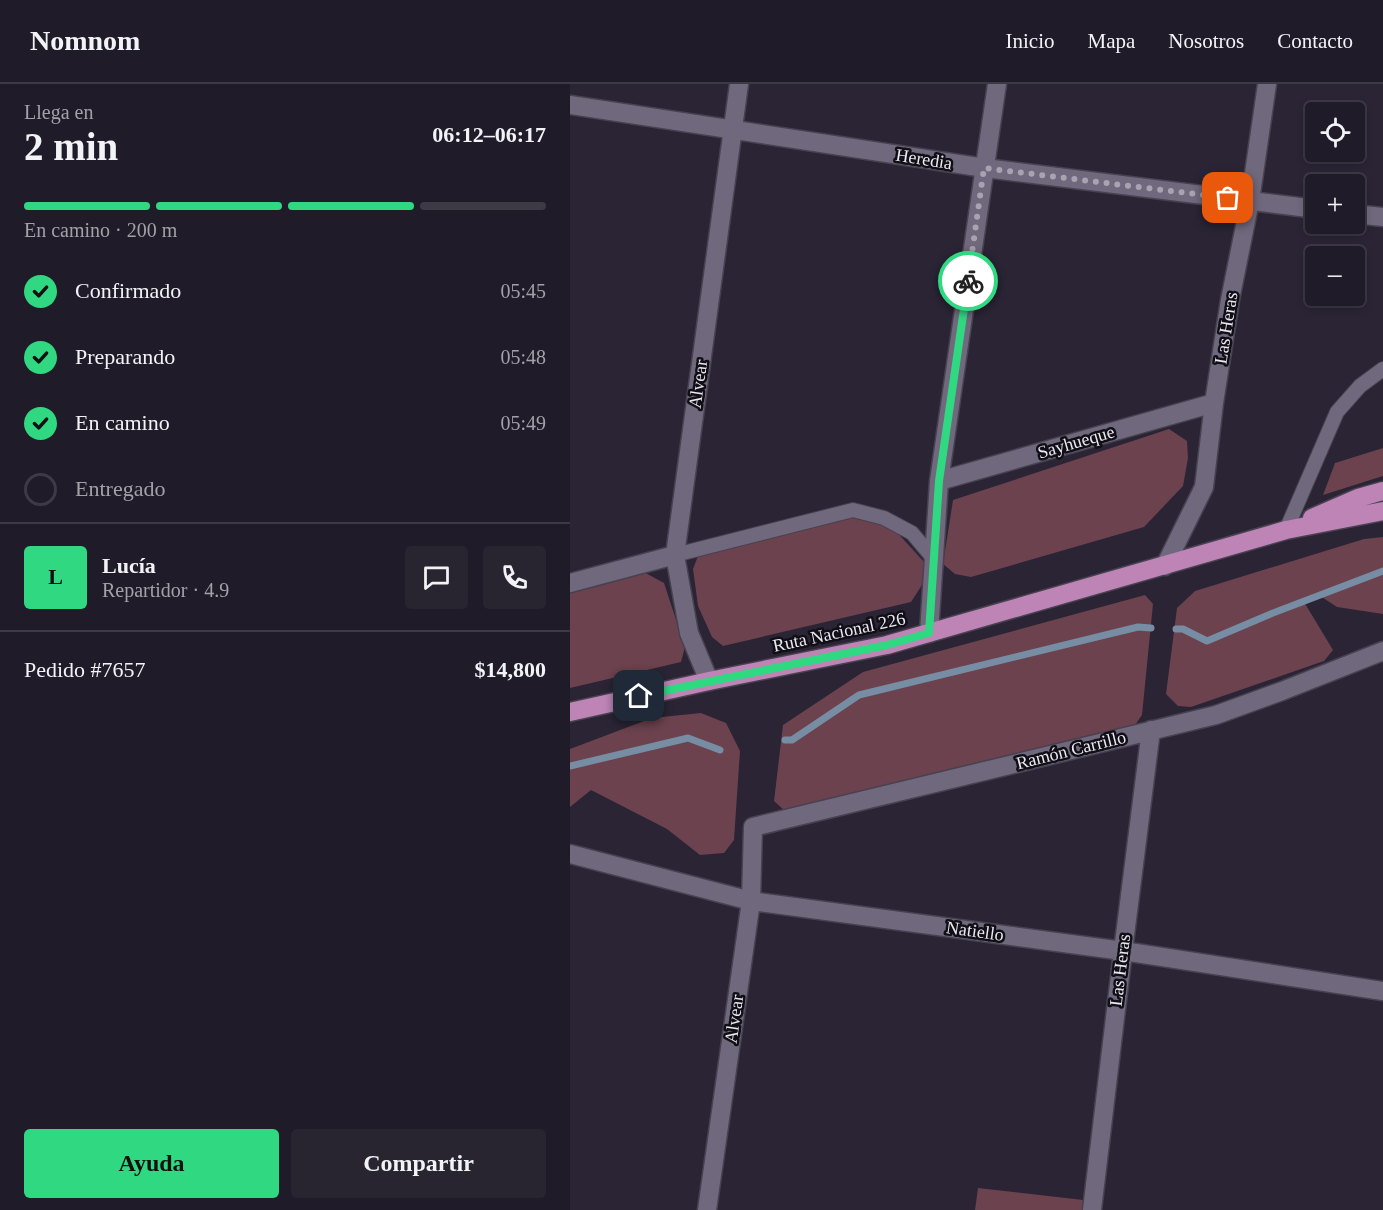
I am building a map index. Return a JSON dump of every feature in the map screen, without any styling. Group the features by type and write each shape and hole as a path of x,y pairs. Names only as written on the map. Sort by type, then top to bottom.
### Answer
{"highway":[{"name":"Ruta Nacional 226","path":"1286,530 1358,498 1383,491"},
{"name":"Ruta Nacional 226","path":"570,712 887,645 1286,530 1383,511"}],"street":[{"name":"Alvear","path":"709,681 689,633 675,555 739,84"},
{"path":"929,633 939,481 997,84"},
{"name":"Las Heras","path":"1165,566 1204,487 1230,300 1250,201 1268,84"},
{"name":"Heredia","path":"570,105 984,168 1305,208"},
{"path":"1365,215 1383,217"},
{"name":"Sayhueque","path":"939,481 1214,403"},
{"path":"570,583 675,555"},
{"name":"Ramón Carrillo","path":"753,827 1216,715 1383,651"},
{"name":"Las Heras","path":"1092,1210 1151,730"},
{"name":"Alvear","path":"707,1210 751,901 753,827"},
{"name":"Natiello","path":"570,854 751,901 1123,951 1383,991"}],"lane":[{"path":"1286,530 1337,412 1360,386 1383,369"},
{"path":"675,555 853,510 884,518 912,533 934,559"}],"shaded area":[{"path":"1169,429 1187,441 1188,458 1183,486 1144,527 971,577 955,574 943,564 953,500"},
{"path":"1383,448 1383,476 1323,495 1335,463"},
{"path":"860,516 893,528 925,563 924,582 911,602 723,646 712,637 698,606 693,569 698,556"},
{"path":"1383,537 1383,614 1337,607 1320,596 1304,602 1333,650 1324,661 1191,707 1178,706 1166,694 1177,608 1195,591 1364,539"},
{"path":"640,570 664,583 685,647 681,662 570,688 570,589"},
{"path":"1145,595 1153,604 1142,715 1133,728 785,811 774,801 783,725 863,672"},
{"path":"701,713 726,723 740,751 734,840 724,853 700,855 667,829 591,790 570,807 570,749 652,718"},
{"path":"978,1188 1083,1200 1082,1210 975,1210"}],"waterway":[{"path":"1176,629 1183,629 1207,641 1383,571"},
{"path":"785,740 792,740 859,695 1138,627 1151,628"},
{"path":"570,766 688,738 720,750"}],"way so far":[{"path":"968,281 984,168 1228,198"}],"route":[{"path":"639,696 887,645 929,633 939,481 968,281"}]}
